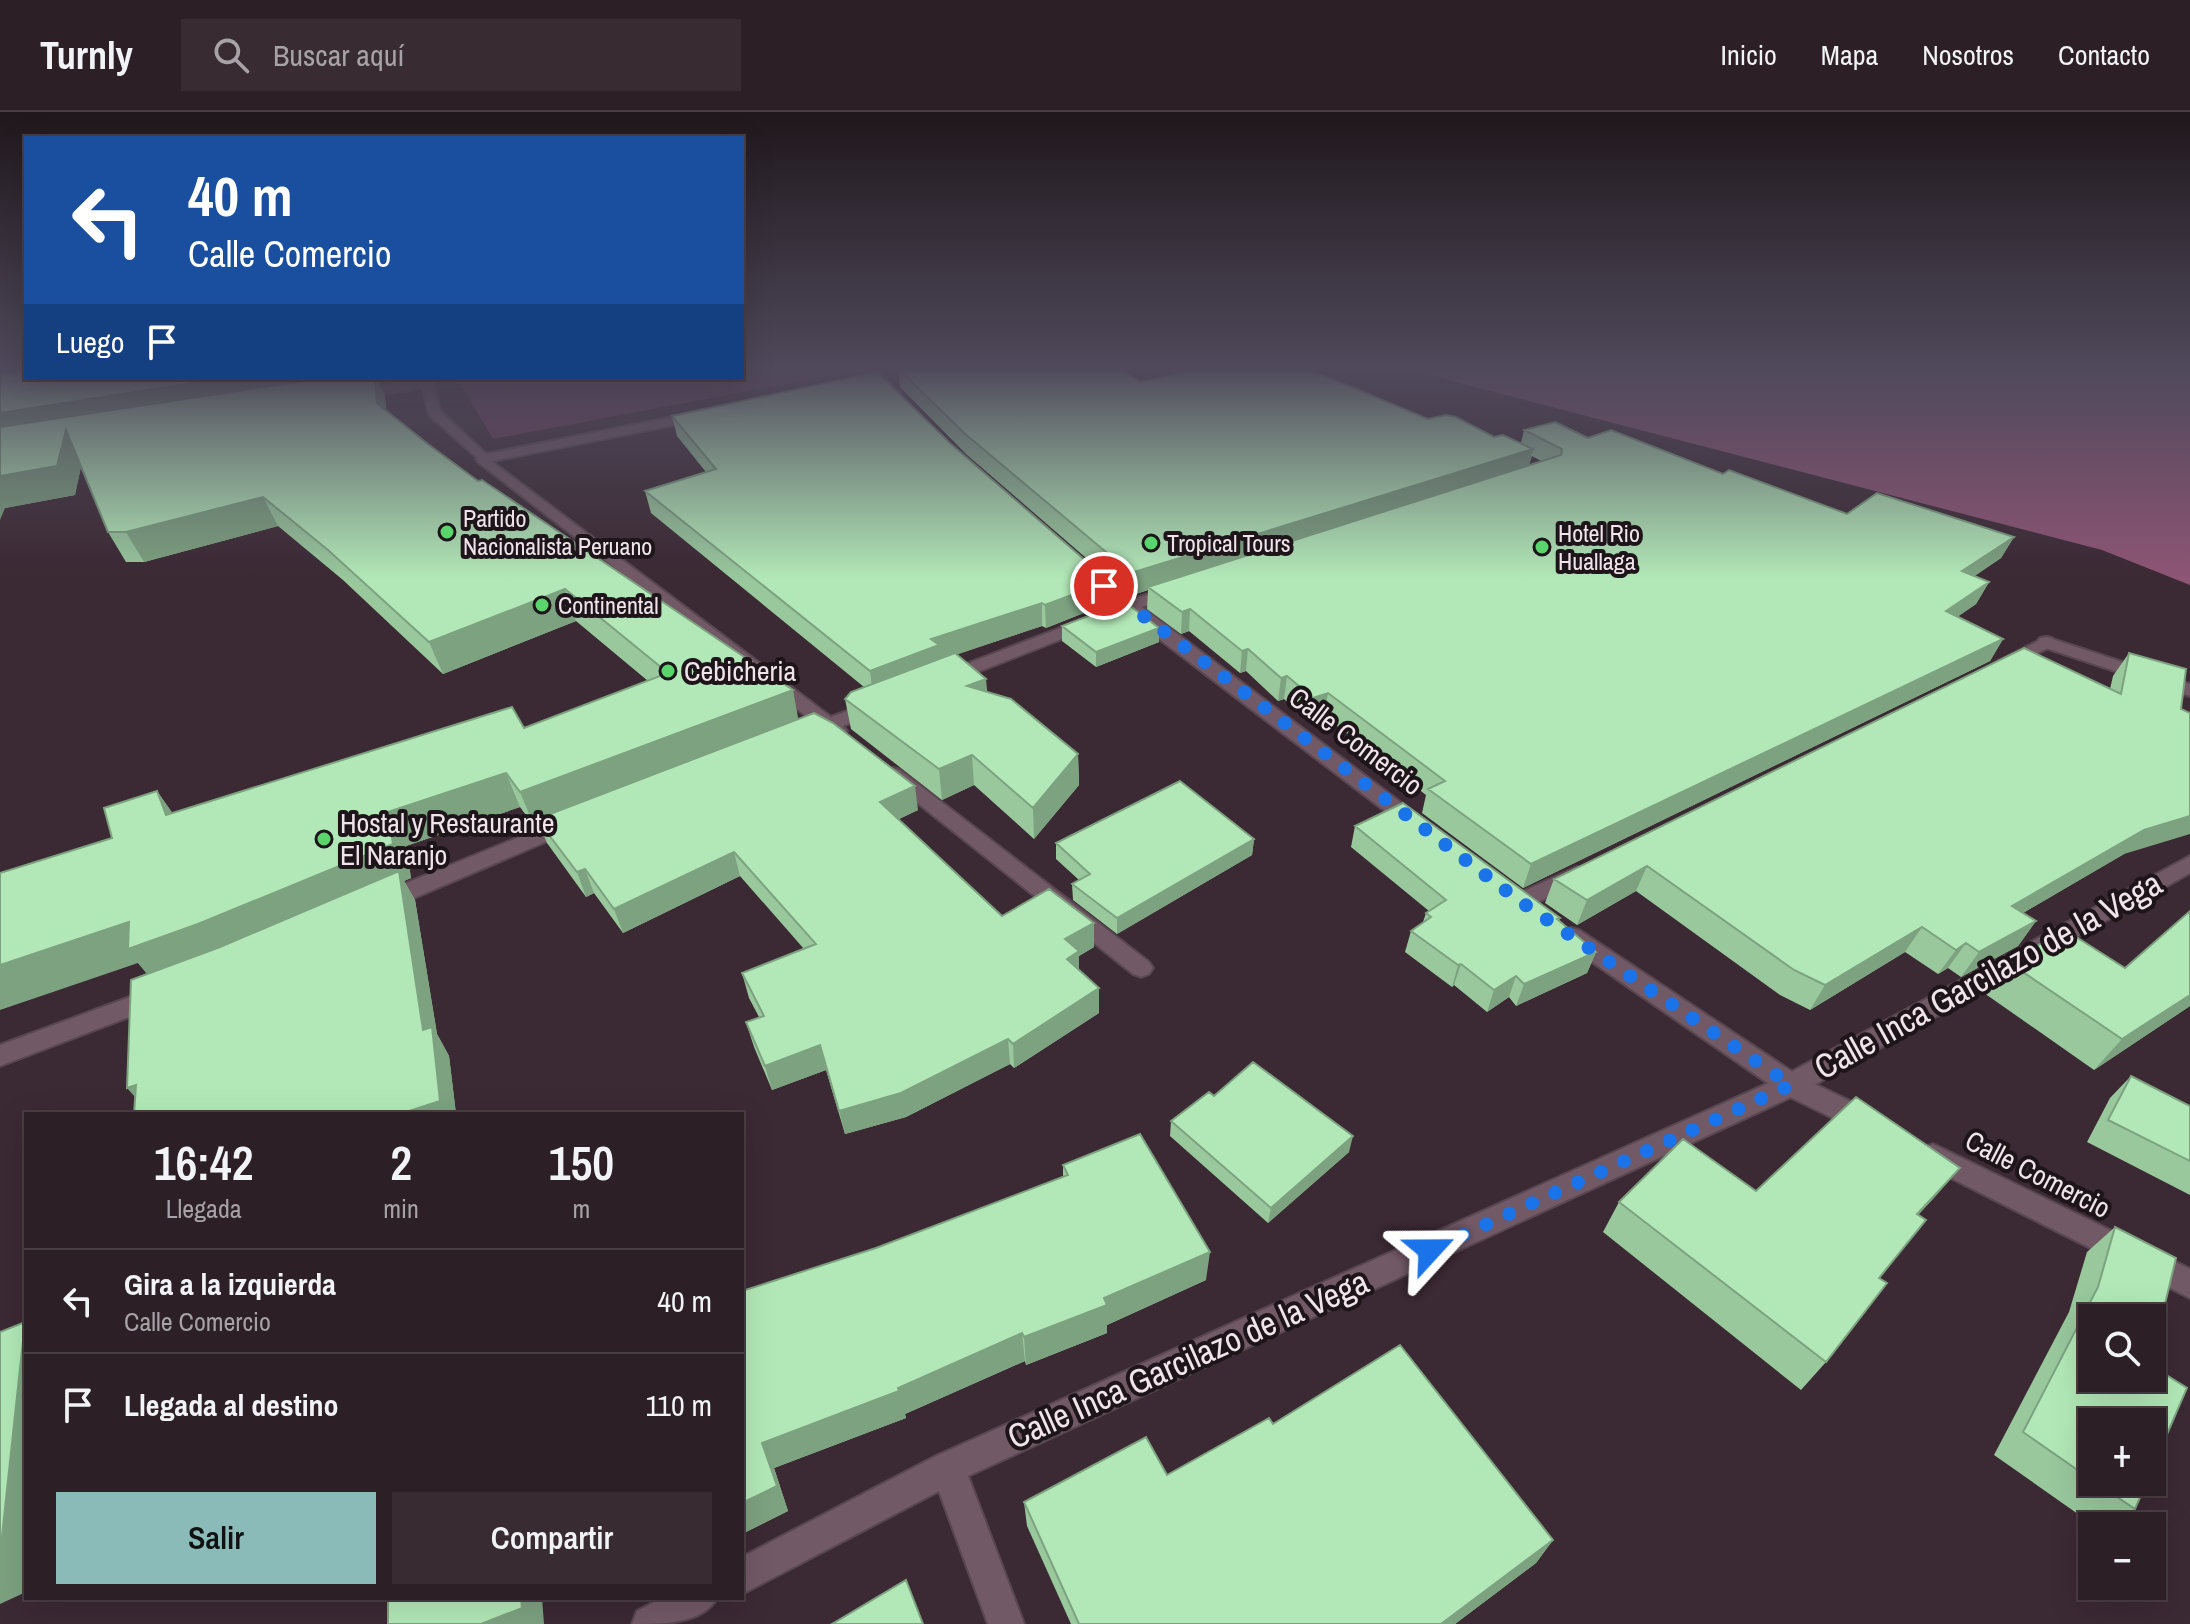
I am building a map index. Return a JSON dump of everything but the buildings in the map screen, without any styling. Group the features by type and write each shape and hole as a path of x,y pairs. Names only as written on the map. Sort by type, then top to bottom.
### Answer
{"street":[{"path":"462,439 483,459 855,744"},
{"path":"483,459 584,439"},
{"name":"Calle Comercio","path":"1070,555 1127,606 1432,836"},
{"path":"929,685 1127,606 1187,587"},
{"path":"1989,670 2046,642 2190,690"},
{"path":"786,741 900,697"},
{"path":"879,764 1141,968"},
{"path":"359,913 585,818"},
{"name":"Calle Inca Garcilazo de la Vega","path":"744,1575 948,1468 1791,1085 2190,863"},
{"path":"1521,902 1592,867"},
{"path":"1496,883 1791,1085 1891,1134"},
{"path":"0,1056 174,989"},
{"name":"Calle Comercio","path":"1919,1149 2190,1284"},
{"path":"948,1468 1006,1624"},
{"path":"650,1624 695,1600"}],"shaded area":[{"path":"1673,439 2190,439 2190,585 2102,550"}],"place":[{"name":"Partido Nacionalista Peruano","path":"447,532"},
{"name":"Tropical Tours","path":"1151,543"},
{"name":"Hotel Rio Huallaga","path":"1542,547"},
{"name":"Continental","path":"542,605"},
{"name":"Cebicheria","path":"668,671"},
{"name":"Hostal y Restaurante El Naranjo","path":"324,839"}],"route":[{"path":"1104,586 1521,902 1791,1085 1430,1250"}]}
